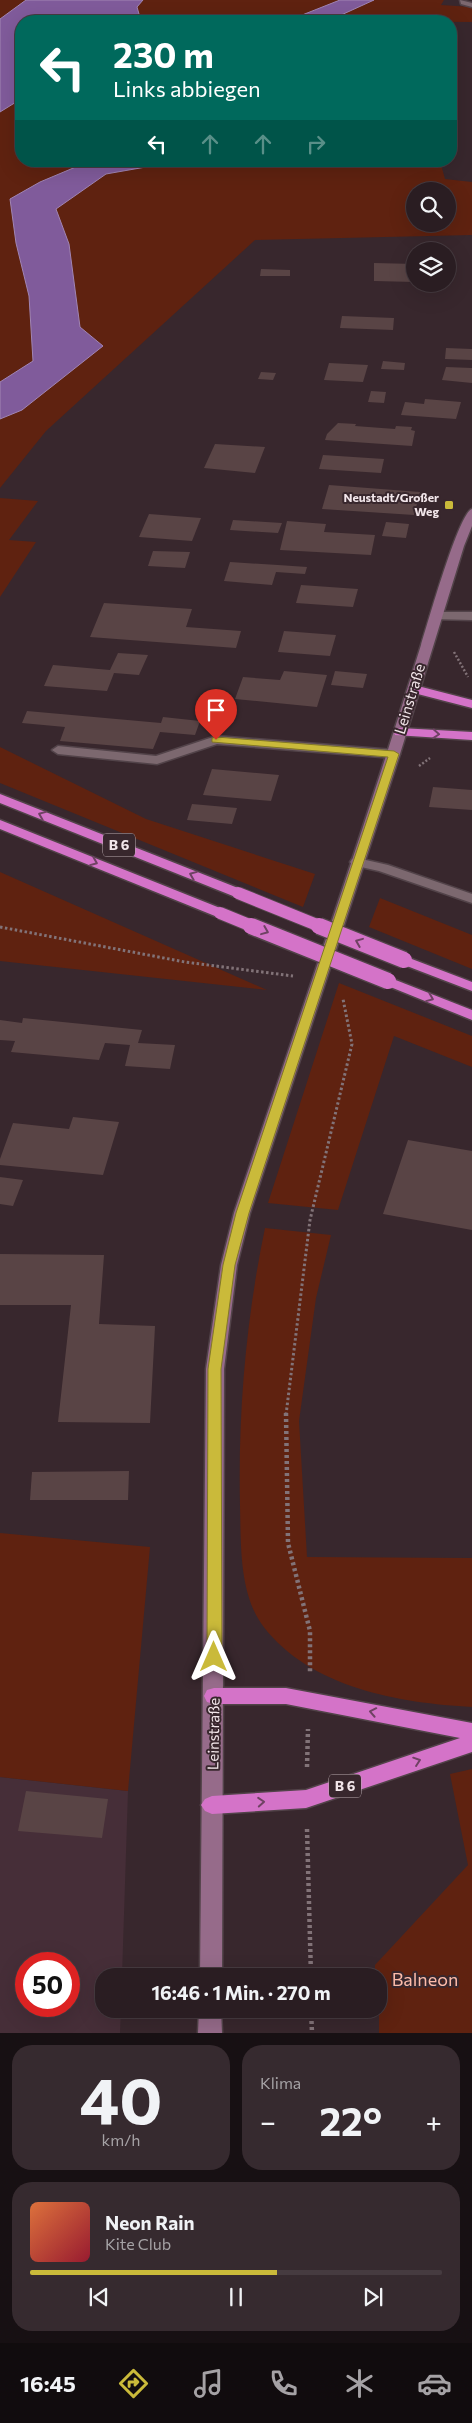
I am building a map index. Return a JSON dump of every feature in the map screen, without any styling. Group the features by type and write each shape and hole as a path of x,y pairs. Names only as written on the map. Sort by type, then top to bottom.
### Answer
{"highway":[{"path":"414,689 468,702"},
{"path":"400,732 472,736"},
{"name":"B 6","path":"0,798 472,987"},
{"name":"B 6","path":"0,824 472,1015"},
{"path":"214,1696 286,1696 472,1732"},
{"name":"B 6","path":"212,1805 306,1799 472,1743"}],"main road":[{"name":"Leinstraße","path":"210,1968 214,1696 215,1369 229,1265 242,1213 394,754 458,546 472,512"},
{"path":"210,2018 210,2033"}],"lane":[{"path":"463,0 463,3 472,4"},
{"path":"436,616 467,616"},
{"path":"58,750 157,760 216,740 394,754"},
{"path":"358,862 384,868 472,899"}],"path":[{"path":"467,616 454,654 470,680 468,702"},
{"path":"415,769 431,757 451,749 454,736"},
{"path":"0,927 185,962 318,979"},
{"path":"311,1968 306,1799 310,1631 288,1543 285,1419 310,1220 352,1044 342,998 345,989"},
{"path":"311,2018 312,2033"}],"shaded area":[{"path":"26,0 143,0 137,7 139,15 15,15 15,103 0,112 0,19"},
{"path":"340,0 374,0 341,15 302,15"},
{"path":"76,167 146,167 106,174 56,209 69,244 80,327 103,346 22,410 0,419 0,382 33,361 29,296 16,243 10,199 40,182"},
{"path":"0,1777 128,1791 122,1968 95,1968 95,2018 121,2018 120,2033 0,2033"}],"green space":[{"path":"0,0 26,0 0,19"},
{"path":"143,0 340,0 302,15 139,15 137,7"},
{"path":"374,0 444,0 441,5 472,7 472,22 457,22 457,15 341,15"},
{"path":"15,103 15,167 76,167 40,182 10,199 16,243 29,296 33,361 0,382 0,112"},
{"path":"146,167 442,167 445,179 472,182 472,235 255,240 46,431 0,488 0,419 22,410 80,327 69,244 55,209 106,174"},
{"path":"0,498 38,501 9,540 36,542 0,597"},
{"path":"0,747 146,819 315,874 303,907 0,783"},
{"path":"0,872 267,990 0,961"},
{"path":"380,898 472,935 472,969 369,927"},
{"path":"339,983 472,1036 472,1067 394,1036 338,1210 268,1203"},
{"path":"265,1228 331,1235 316,1298 299,1421 307,1557 472,1558 472,1707 444,1705 387,1696 331,1678 305,1664 283,1647 263,1626 255,1613 245,1584 241,1552 240,1436 248,1331"},
{"path":"0,1533 150,1547 128,1791 0,1777"},
{"name":"Balneon","path":"472,1769 472,2033 379,2033 379,2018 387,2018 387,1968 375,1968 375,1965 468,1865 450,1774"}],"building":[{"path":"374,263 406,264 406,282 374,281"},
{"path":"261,269 290,270 290,276 260,276"},
{"path":"342,316 394,318 393,330 340,328"},
{"path":"446,348 472,349 472,360 445,359"},
{"path":"383,361 405,363 404,370 381,369"},
{"path":"329,363 368,365 363,382 324,380"},
{"path":"446,367 472,368 472,383 442,380"},
{"path":"261,372 276,373 273,380 258,379"},
{"path":"371,391 386,392 384,403 368,402"},
{"path":"425,399 461,402 456,419 401,415 405,402 424,404"},
{"path":"338,423 395,429 396,426 412,427 411,430 415,431 412,446 325,440 327,434"},
{"path":"215,444 265,447 255,473 204,468"},
{"path":"323,455 384,459 381,473 319,469"},
{"path":"329,485 420,492 414,515 322,509"},
{"path":"149,514 201,518 192,541 139,537"},
{"path":"233,520 282,523 278,533 230,530"},
{"path":"287,521 326,524 324,532 375,535 371,555 280,550"},
{"path":"386,522 409,524 406,538 382,536"},
{"path":"153,551 190,552 185,568 148,566"},
{"path":"230,562 307,567 305,574 276,572 272,585 224,581"},
{"path":"301,585 358,589 353,607 296,603"},
{"path":"104,603 192,609 186,627 241,631 236,648 90,637"},
{"path":"284,631 336,635 330,656 278,652"},
{"path":"118,653 148,655 139,675 114,673 107,691 44,686 53,665 110,670"},
{"path":"284,671 327,675 317,707 235,699 243,677 280,680"},
{"path":"335,671 367,674 363,688 331,685"},
{"path":"27,711 161,723 163,717 200,721 195,735 160,732 153,749 60,741 65,727 22,723"},
{"path":"212,769 279,775 271,801 203,795"},
{"path":"433,787 472,790 472,810 429,807"},
{"path":"192,804 237,808 232,824 187,820"},
{"path":"23,1018 142,1030 138,1043 175,1045 170,1069 125,1066 130,1045 105,1043 99,1060 11,1052 15,1041 0,1040 0,1020 22,1023"},
{"path":"73,1117 119,1122 103,1175 0,1165 0,1159 13,1123 69,1129"},
{"path":"408,1140 472,1151 472,1230 383,1214"},
{"path":"0,1177 23,1180 13,1206 0,1204"},
{"path":"0,1254 104,1255 99,1324 155,1326 150,1423 58,1422 71,1305 0,1305"},
{"path":"129,1471 128,1500 30,1500 32,1472"},
{"path":"26,1791 108,1799 102,1838 18,1831"}],"place":[{"name":"Neustadt/Großer Weg","path":"449,505"}],"route":[{"path":"214,1657 215,1369 229,1265 242,1213 394,754 216,740"}]}
